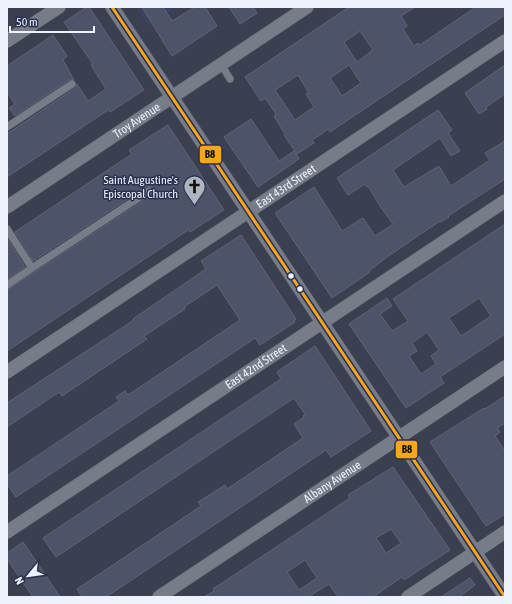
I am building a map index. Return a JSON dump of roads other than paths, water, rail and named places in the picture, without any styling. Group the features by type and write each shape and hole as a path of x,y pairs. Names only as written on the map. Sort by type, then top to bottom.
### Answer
{"street":[{"path":"7,41 59,7"},
{"path":"112,7 505,597"},
{"name":"Troy Avenue","path":"7,207 307,7"},
{"name":"East 43rd Street","path":"7,372 505,41"},
{"name":"East 42nd Street","path":"7,532 505,201"},
{"name":"Albany Avenue","path":"159,597 505,367"},
{"path":"408,597 505,532"}],"lane":[{"path":"221,64 230,79"},
{"path":"7,127 72,84"},
{"path":"7,285 149,191"},
{"path":"7,229 32,268"}],"place":[{"name":"Saint Augustine's Episcopal Church","path":"194,206"}]}
